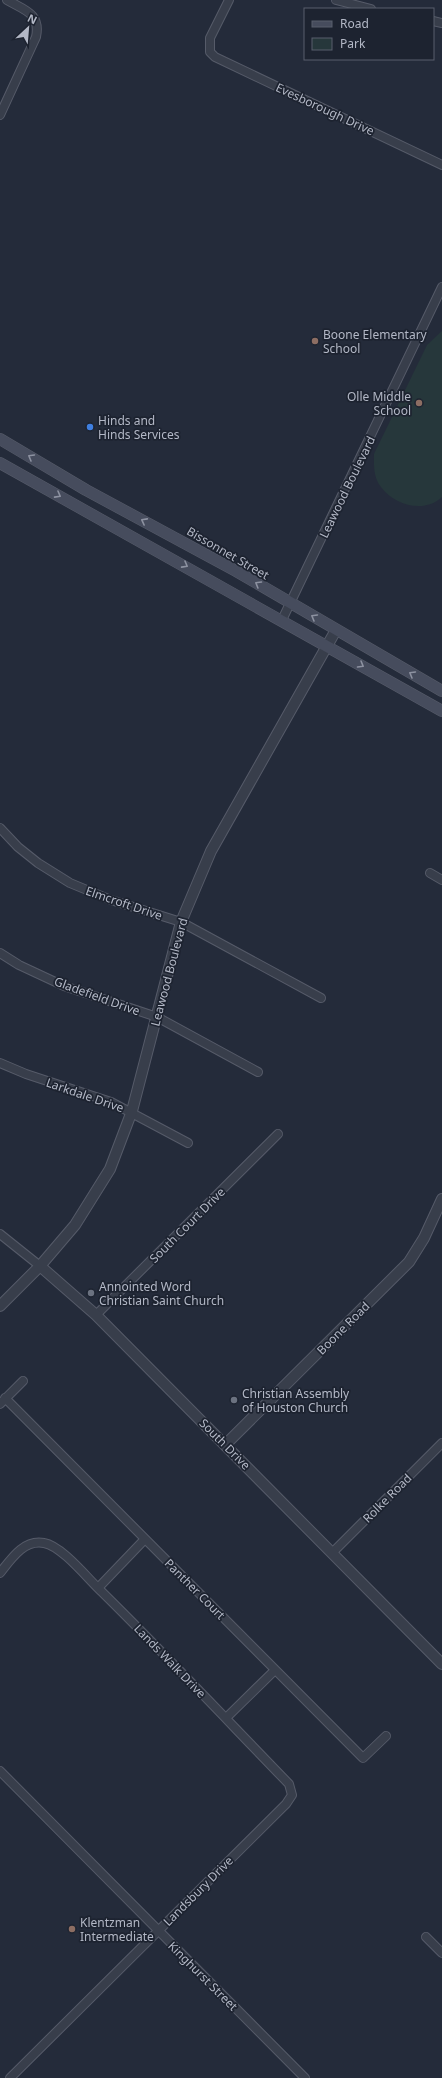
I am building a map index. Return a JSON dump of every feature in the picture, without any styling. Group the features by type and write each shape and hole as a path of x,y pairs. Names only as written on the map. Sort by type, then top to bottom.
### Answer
{"main road":[{"name":"Bissonnet Street","path":"0,439 86,490 174,537 442,691"},
{"path":"0,462 328,645 442,711"},
{"path":"166,554 174,537"}],"street":[{"path":"0,115 36,37 38,27 36,19 7,0"},
{"name":"Evesborough Drive","path":"229,0 210,38 210,52 215,57 442,165"},
{"path":"336,0 367,8"},
{"name":"Leawood Boulevard","path":"282,620 442,287"},
{"name":"Leawood Boulevard","path":"0,1306 40,1266 75,1225 110,1169 132,1111 180,922 211,852 336,630"},
{"name":"Elmcroft Drive","path":"0,828 33,859 70,883 111,900 180,922 321,998"},
{"path":"430,873 442,880"},
{"name":"Gladefield Drive","path":"0,953 19,965 64,986 157,1017 258,1072"},
{"name":"Larkdale Drive","path":"0,1064 111,1102 132,1111 188,1143"},
{"name":"South Court Drive","path":"96,1315 278,1134"},
{"name":"Boone Road","path":"226,1444 409,1262 424,1238 442,1199"},
{"name":"South Drive","path":"0,1234 40,1266 96,1315 226,1444 442,1664"},
{"name":"Panther Court","path":"23,1381 3,1401 145,1539 363,1758 386,1736"},
{"name":"Rolke Road","path":"332,1553 442,1443"},
{"path":"98,1588 145,1539"},
{"name":"Lands Walk Drive","path":"0,1573 20,1550 37,1542 46,1543 61,1552 290,1784"},
{"path":"226,1718 275,1670"},
{"name":"Kinghurst Street","path":"0,1771 305,2078"},
{"name":"Landsbury Drive","path":"10,2078 286,1804 292,1795 290,1784"},
{"path":"426,1937 442,1952"}],"green space":[{"name":"Olle Middle School","path":"442,331 442,497 427,505 410,505 393,499 378,483 375,475 374,454 427,345"}],"place":[{"name":"Boone Elementary School","path":"315,341"},
{"name":"Olle Middle School","path":"419,403"},
{"name":"Hinds and Hinds Services","path":"90,427"},
{"name":"Annointed Word Christian Saint Church","path":"91,1293"},
{"name":"Christian Assembly of Houston Church","path":"234,1400"},
{"name":"Klentzman Intermediate","path":"72,1929"}]}
